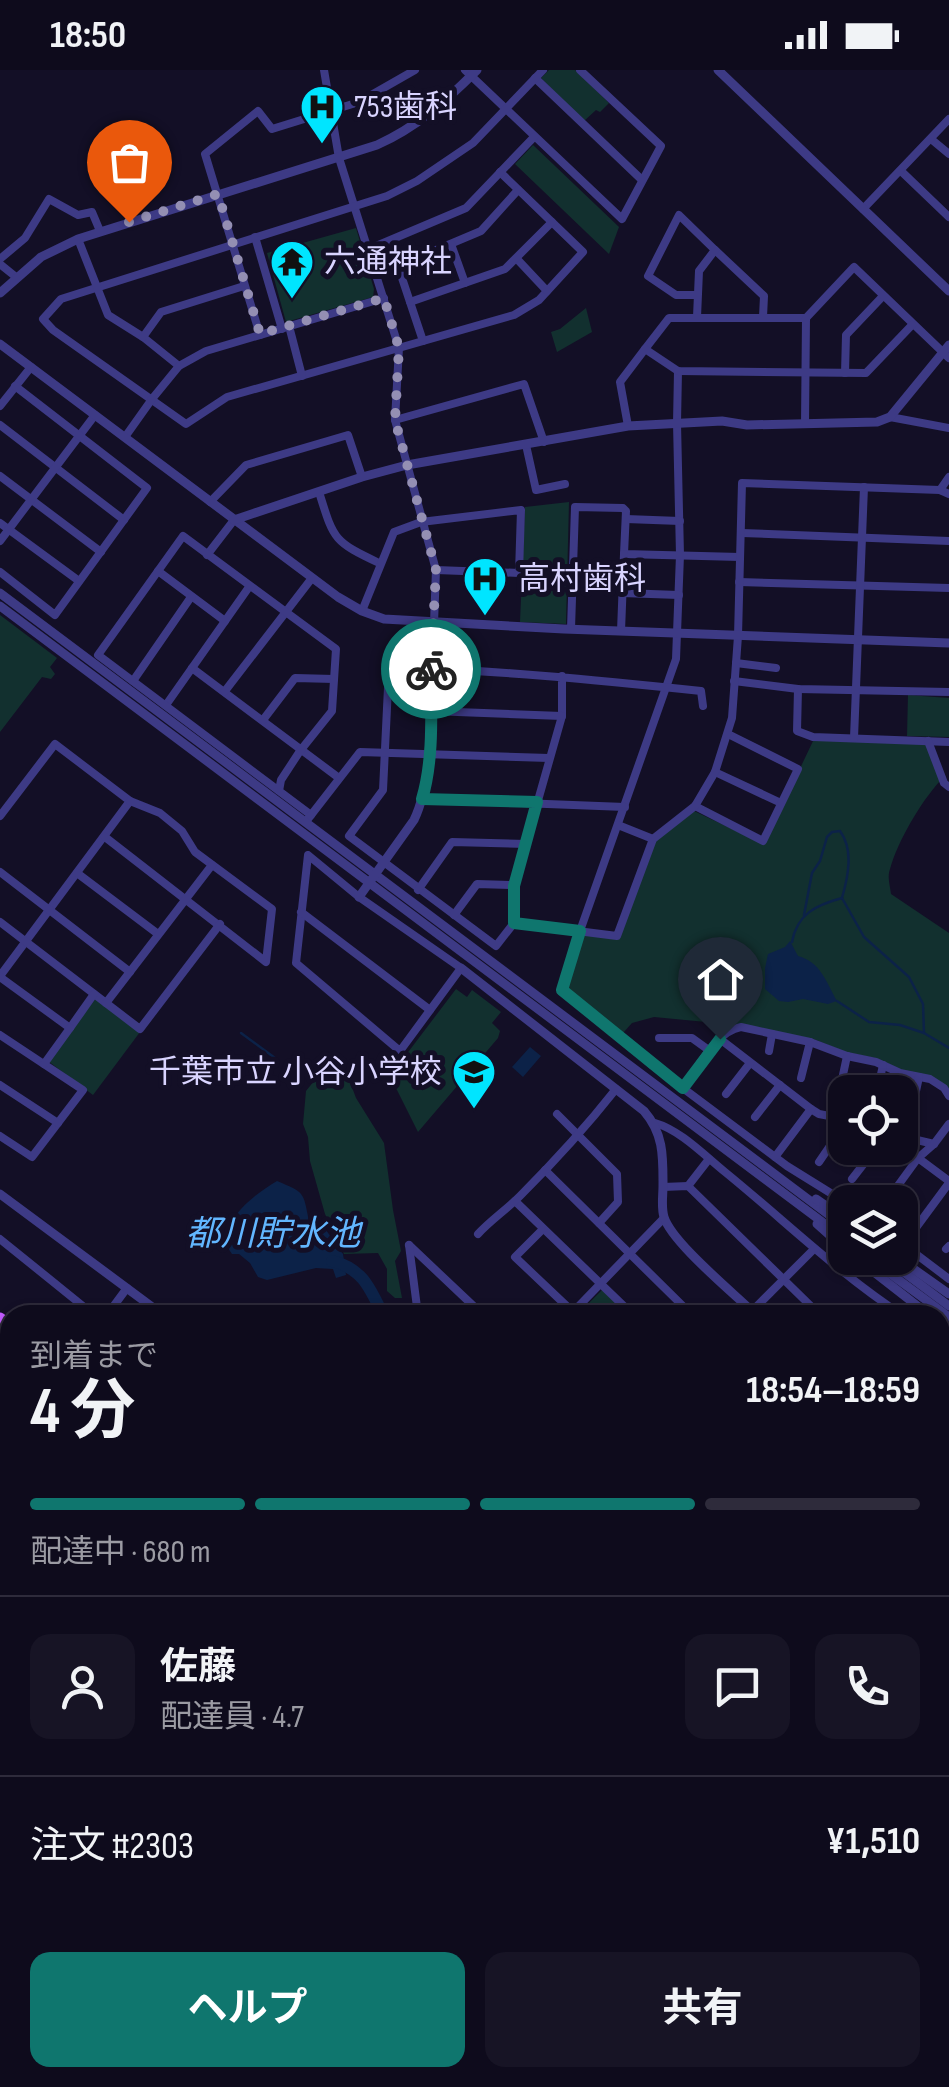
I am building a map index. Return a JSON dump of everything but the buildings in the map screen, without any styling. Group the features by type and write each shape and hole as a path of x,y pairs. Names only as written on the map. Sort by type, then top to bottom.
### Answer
{"street":[{"path":"324,70 339,158 399,348 395,420 436,570 426,787 414,820 359,897"},
{"path":"260,334 205,154 258,111 272,128 358,102 414,70"},
{"path":"500,172 583,252 538,300 514,315 226,397 186,424 43,319 61,299 386,196 418,181 473,142 543,70"},
{"path":"0,293 41,257 78,239 377,146 431,114 471,72 622,218 661,146 580,70"},
{"path":"718,70 949,292"},
{"path":"535,78 642,180"},
{"path":"864,210 949,119"},
{"path":"368,249 466,208 534,137"},
{"path":"931,138 949,154"},
{"path":"901,171 949,217"},
{"path":"398,266 481,231 518,190"},
{"path":"16,277 0,262 25,238 48,199 78,216 92,212 100,231"},
{"path":"697,295 676,296 648,276 678,215 764,296 764,318"},
{"path":"410,302 505,269 552,222"},
{"path":"255,237 302,376"},
{"path":"78,239 108,314 179,366"},
{"path":"390,241 423,341"},
{"path":"451,244 465,282"},
{"path":"697,317 699,271 716,250"},
{"path":"517,259 547,291"},
{"path":"207,555 234,520 406,465 628,426 722,421 747,424 805,424 877,422 890,417 947,352 912,325 854,267 806,318 805,424"},
{"path":"143,337 162,312 244,286"},
{"path":"845,374 846,335 883,296"},
{"path":"125,437 179,366 206,351 384,298"},
{"path":"628,426 620,382 669,318 806,318"},
{"path":"645,349 678,371 866,373 912,325"},
{"path":"0,344 338,597 384,619 949,643"},
{"path":"0,406 30,367"},
{"path":"678,371 680,556 676,659 562,990 683,1088 828,1191"},
{"path":"395,420 524,384 544,442"},
{"path":"0,572 55,615 147,488 15,386"},
{"path":"0,542 95,415"},
{"path":"890,417 949,428"},
{"path":"0,425 124,520"},
{"path":"210,502 246,465 348,435 362,476"},
{"path":"526,445 536,490 565,484"},
{"path":"0,476 101,552"},
{"path":"514,923 617,936 653,839 694,806 715,772 732,718 742,483 944,492 949,477"},
{"path":"854,738 864,487"},
{"path":"319,492 333,535 352,550 380,563"},
{"path":"571,629 575,507 623,508 626,520 621,631"},
{"path":"362,610 394,532 421,522 520,510 519,574 436,570"},
{"path":"626,520 680,521"},
{"path":"0,523 80,581"},
{"path":"742,533 949,541"},
{"path":"279,791 281,780 300,751 332,711 336,649 183,536 98,654 279,791 308,819"},
{"path":"624,554 740,557"},
{"path":"158,571 225,621"},
{"path":"225,692 312,578"},
{"path":"739,582 949,588"},
{"path":"166,706 249,587"},
{"path":"622,592 679,595"},
{"path":"0,594 308,819 828,1214"},
{"path":"133,681 191,597"},
{"path":"0,606 828,1226"},
{"path":"736,663 776,668"},
{"path":"562,676 562,716 514,886 514,923 496,946 349,836 383,790 389,667 562,676 701,691 704,706"},
{"path":"192,668 339,778"},
{"path":"263,720 295,678 334,678"},
{"path":"734,682 798,688 949,692"},
{"path":"798,688 797,730 813,736 949,742"},
{"path":"431,711 562,716"},
{"path":"694,806 763,840 798,769 728,734"},
{"path":"928,741 944,784 949,787"},
{"path":"0,816 55,744 130,801 160,813 182,831 195,852 272,909 266,962 105,837"},
{"path":"308,819 360,752 549,758"},
{"path":"715,772 781,803"},
{"path":"422,799 625,807"},
{"path":"70,1028 0,976 130,801"},
{"path":"618,826 653,839"},
{"path":"418,890 452,842 526,844"},
{"path":"460,968 400,1051 296,964 308,855 359,897 460,968 644,1111 655,1123 660,1138 664,1218 679,1241 743,1305"},
{"path":"106,1003 212,864"},
{"path":"0,872 130,972"},
{"path":"77,874 158,934"},
{"path":"454,915 477,884 514,886"},
{"path":"301,912 430,1010"},
{"path":"0,922 140,1029 220,924"},
{"path":"44,1064 94,994"},
{"path":"683,1088 720,1039 736,1027 810,1042 883,1065 938,1083 949,1096"},
{"path":"769,1051 772,1034"},
{"path":"0,1035 83,1090 32,1157 0,1136"},
{"path":"659,1038 692,1038 710,1051"},
{"path":"720,1039 810,1108 828,1116"},
{"path":"801,1078 810,1042"},
{"path":"843,1075 847,1056"},
{"path":"726,1094 750,1063"},
{"path":"880,1075 883,1065"},
{"path":"918,1082 919,1077"},
{"path":"0,1085 58,1123"},
{"path":"755,1117 780,1085"},
{"path":"478,1234 578,1136 616,1088"},
{"path":"775,1156 810,1108"},
{"path":"557,1114 618,1174 618,1202 599,1223"},
{"path":"655,1123 666,1126 709,1159 814,1249 889,1305"},
{"path":"947,1180 918,1158 949,1124"},
{"path":"918,1140 934,1144"},
{"path":"819,1162 828,1148"},
{"path":"688,1186 709,1159"},
{"path":"852,1178 862,1165"},
{"path":"918,1223 947,1180 949,1168"},
{"path":"545,1170 682,1305"},
{"path":"663,1187 688,1186 810,1305"},
{"path":"792,1186 828,1206"},
{"path":"0,1195 149,1305"},
{"path":"514,1201 622,1305"},
{"path":"804,1208 828,1234"},
{"path":"579,1305 664,1218"},
{"path":"543,1229 515,1257 565,1305"},
{"path":"0,1239 82,1305"},
{"path":"417,1305 409,1245 472,1305"},
{"path":"760,1305 814,1249"},
{"path":"918,1255 949,1278"},
{"path":"918,1272 949,1294"},
{"path":"878,1275 917,1305"},
{"path":"892,1275 933,1305"},
{"path":"908,1275 948,1305"},
{"path":"114,1305 126,1288"}],"green space":[{"path":"549,70 575,70 609,103 584,121 541,78"},
{"path":"533,145 619,227 609,254 515,164"},
{"path":"356,228 373,297 286,322 267,253"},
{"path":"586,308 592,332 557,352 551,332"},
{"path":"569,502 566,624 520,622 525,507"},
{"path":"0,615 57,658 50,667 55,674 51,679 42,677 0,732"},
{"path":"908,695 949,698 949,737 907,736"},
{"path":"814,739 926,744 940,781 904,835 889,878 891,894 949,933 949,1091 875,1058 742,1024 729,1025 720,1033 706,1022 654,1017 632,1023 623,1033 566,990 582,935 618,939 653,843 694,811 764,844"},
{"path":"456,989 467,997 472,990 501,1012 492,1023 500,1031 418,1132 390,1076"},
{"path":"96,998 140,1032 93,1095 48,1061"},
{"path":"331,1060 338,1062 347,1074 356,1098 384,1143 401,1251 395,1261 402,1298 387,1291 387,1269 378,1253 344,1254 325,1214 303,1124 306,1091"},
{"path":"602,1290 618,1305 587,1305"}],"water":[{"path":"790,941 798,956 818,968 837,1001 779,1001 765,989 768,954"},
{"path":"530,1047 541,1056 523,1077 512,1067"},
{"name":"都川貯水池","path":"277,1181 301,1194 309,1221 321,1223 343,1254 346,1275 336,1278 333,1269 316,1268 267,1280 258,1277 239,1254 232,1254 222,1239 232,1221 252,1199"}],"waterway":[{"path":"804,915 812,873 827,837 840,831 848,855 842,898 864,937 909,977 923,1004 924,1033"},
{"path":"792,942 798,924 809,912 842,898"},
{"path":"837,1001 869,1022 900,1025 949,1048"},
{"path":"241,1033 275,1058"},
{"path":"332,1261 358,1274 378,1305"}],"way so far":[{"path":"129,222 218,194 260,334 384,298 399,348 395,420 436,570 431,669"}],"place":[{"name":"753歯科","path":"322,145"},
{"name":"六通神社","path":"292,300"},
{"name":"高村歯科","path":"485,617"},
{"name":"千葉市立 小谷小学校","path":"474,1110"}],"route":[{"path":"431,669 426,787 422,799 537,802 514,886 514,923 580,931 562,990 683,1088 720,1039"}]}
